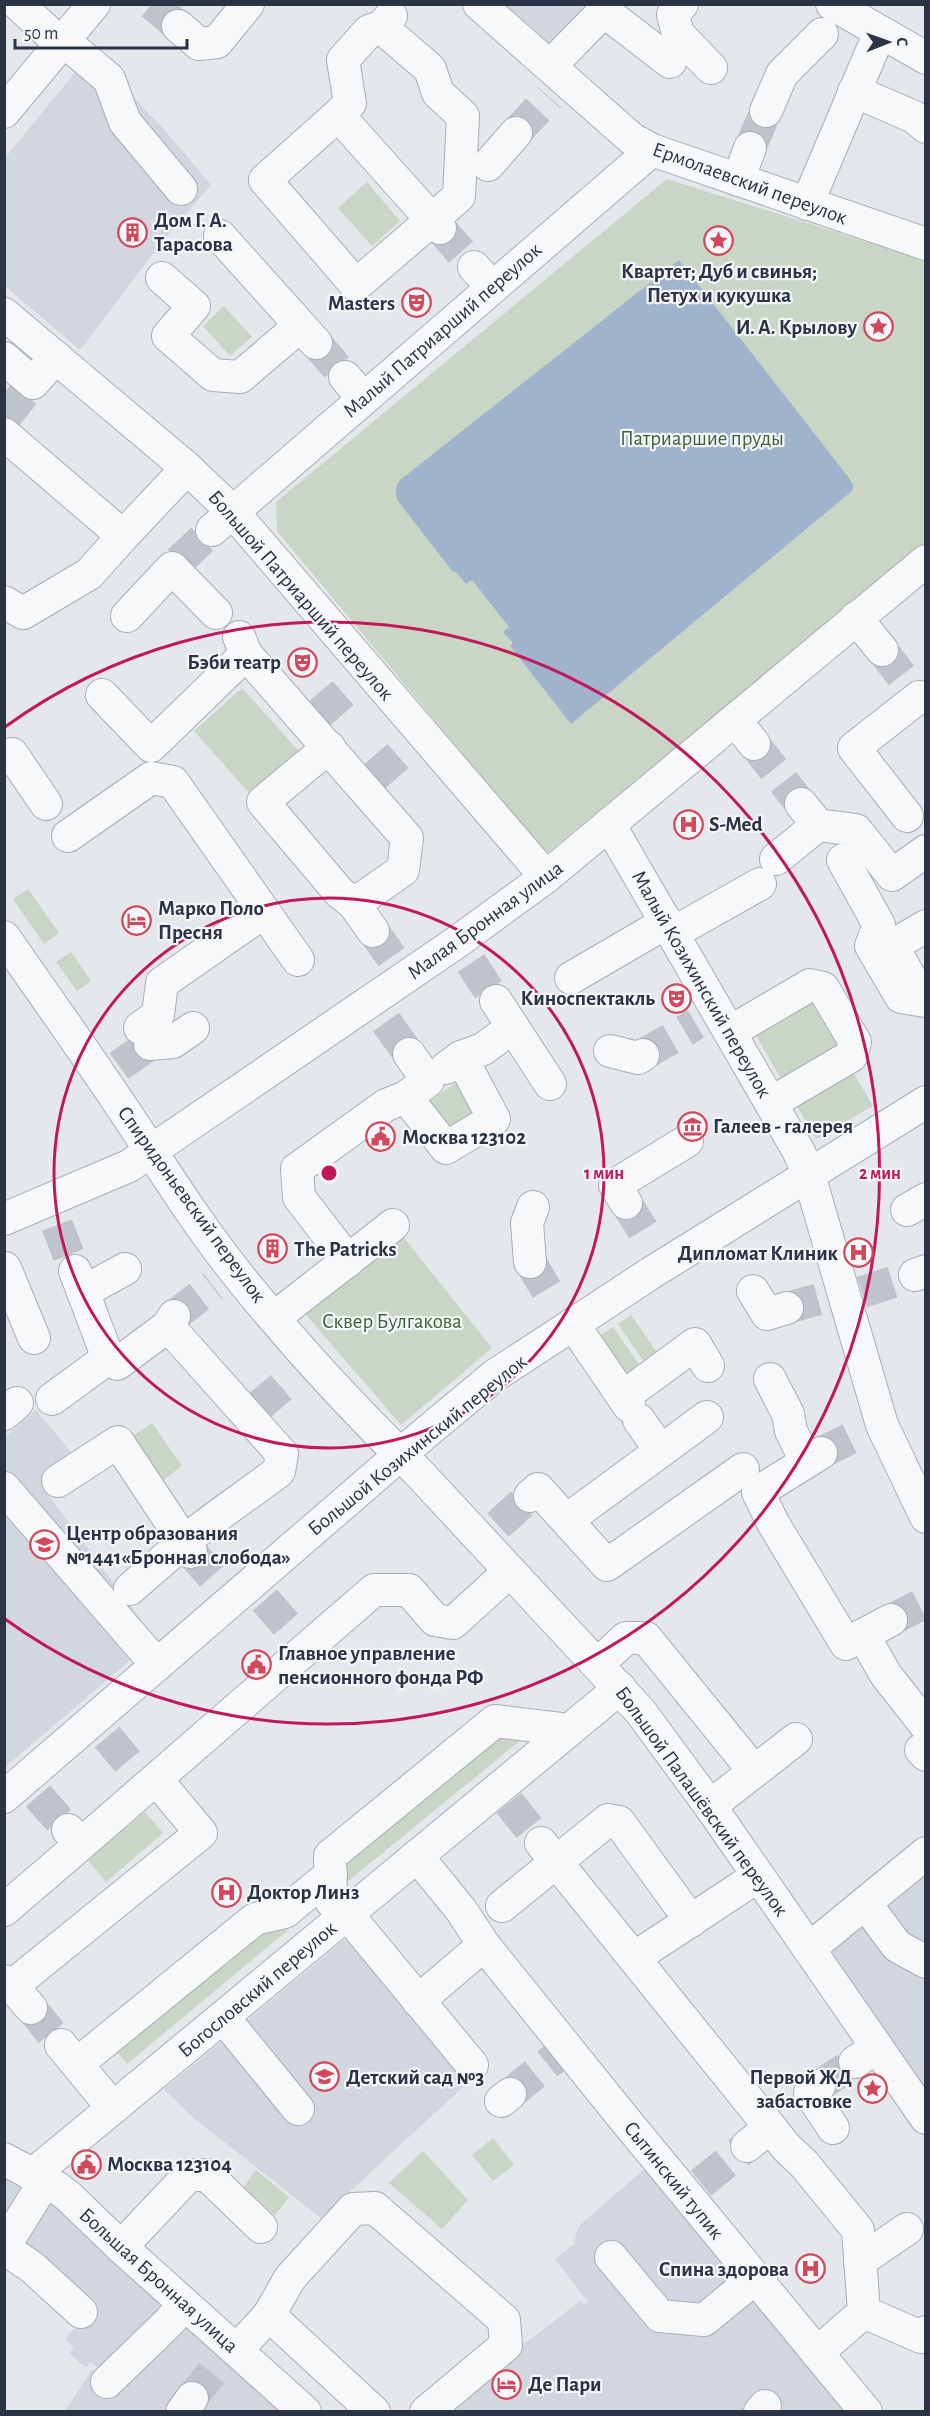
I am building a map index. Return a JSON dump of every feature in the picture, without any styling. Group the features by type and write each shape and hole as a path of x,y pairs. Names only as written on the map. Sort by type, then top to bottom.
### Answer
{"street":[{"path":"18,4 109,78 125,122 181,189"},
{"path":"4,112 94,4"},
{"path":"178,26 199,44 217,42 248,4"},
{"name":"Ермолаевский переулок","path":"479,4 555,81 632,138 652,150 926,244"},
{"path":"682,4 673,15 678,34 711,68"},
{"path":"832,4 926,57"},
{"path":"555,81 604,11 670,62"},
{"path":"386,22 430,69 438,93 462,116 459,196 436,224 356,285 265,180 338,115 350,104 343,60 369,31 386,22"},
{"path":"807,204 880,32"},
{"path":"766,111 782,74 822,34"},
{"path":"854,91 914,117 926,127"},
{"path":"338,115 436,224"},
{"path":"488,165 516,133"},
{"path":"738,180 750,148"},
{"name":"Малый Патриарший переулок","path":"222,520 354,388 483,277 652,150"},
{"path":"162,279 194,306 168,336 213,375 240,377 308,335 220,236"},
{"name":"Большой Патриарший переулок","path":"7,321 56,357 187,468 222,520 414,741 546,877"},
{"path":"4,358 29,389 56,357"},
{"path":"4,434 123,536"},
{"path":"4,602 23,613 88,574 187,468"},
{"name":"Малая Бронная улица","path":"4,1220 52,1213 379,1012 399,968 464,953 546,877 926,561"},
{"path":"127,616 176,565 216,614"},
{"path":"856,618 882,650"},
{"path":"102,695 150,746 242,646 368,782 407,838 403,870 354,904"},
{"path":"907,816 854,748 916,694"},
{"path":"735,720 754,744"},
{"path":"319,728 263,802 339,892 354,904 373,931"},
{"path":"7,752 46,804"},
{"path":"68,836 151,778 173,782 298,960"},
{"path":"571,978 670,928 768,871 810,815 856,830 892,875 926,851"},
{"name":"Малый Козихинский переулок","path":"609,824 670,928 714,1022 771,1103 799,1152 809,1175 843,1294 872,1429 926,1517"},
{"path":"843,860 879,925 871,946 901,998 925,1002"},
{"path":"193,1028 173,1042 145,1036 158,1015 162,983 264,912"},
{"path":"925,1002 892,946 926,926"},
{"name":"Спиридоньевский переулок","path":"4,937 105,1064 151,1152 223,1277 274,1318 302,1369 400,1455"},
{"path":"714,1022 810,985 823,988 855,1042 851,1056 771,1103"},
{"path":"496,1001 550,1084"},
{"path":"348,1261 299,1197 297,1168 386,1106 417,1089 461,1058 483,1049 513,1027"},
{"path":"610,1051 638,1058 643,1055"},
{"path":"409,1054 417,1089 446,1148 494,1119 461,1058"},
{"name":"Большой Козихинский переулок","path":"22,1791 100,1729 157,1665 400,1455 566,1317 658,1254 809,1175 926,1101"},
{"path":"626,1203 615,1185 687,1141"},
{"path":"530,1262 527,1223 533,1207"},
{"path":"274,1318 393,1225"},
{"path":"5,1268 34,1338"},
{"path":"125,1269 79,1282 108,1358 117,1364 171,1321 253,1412 282,1454 279,1471 237,1504 214,1516 188,1547 130,1590"},
{"path":"753,1291 767,1314 787,1308"},
{"path":"566,1317 661,1451"},
{"path":"631,1408 695,1344 708,1365"},
{"path":"52,1399 108,1358"},
{"path":"770,1379 788,1414 791,1431 814,1457 758,1492 772,1523 846,1644 891,1620"},
{"path":"567,1520 707,1417"},
{"path":"58,1481 118,1442 188,1547"},
{"name":"Большой Палашёвский переулок","path":"400,1455 490,1533 510,1571 620,1688 710,1806 809,1948 866,2054 926,2118"},
{"path":"530,1496 538,1489 607,1565 743,1469"},
{"path":"4,1488 157,1665"},
{"path":"4,1910 75,1837 148,1780 302,1643 374,1590 409,1590 435,1620 453,1623 510,1571"},
{"path":"863,1635 924,1744"},
{"path":"598,1664 626,1638 646,1638 754,1771"},
{"name":"Богословский переулок","path":"4,2247 38,2178 113,2108 417,1856 504,1796 569,1730 620,1688"},
{"path":"472,2065 331,1901 330,1856 495,1721 569,1730"},
{"path":"710,1806 796,1739"},
{"path":"16,1992 201,1833 148,1780"},
{"path":"502,1906 548,1852 608,1820 619,1822 691,1921"},
{"path":"548,1852 634,1958 758,2137 786,2148 804,2164 858,2230 864,2312"},
{"path":"809,1948 926,1853"},
{"name":"Сытинский тупик","path":"417,1856 460,1910 562,2052 694,2189 754,2279 866,2412"},
{"path":"113,2108 69,2054 255,1919 285,1912 331,1874"},
{"path":"634,1958 758,1876"},
{"path":"865,1903 897,1946 926,1962"},
{"path":"418,2001 484,1945"},
{"path":"222,2017 298,2109"},
{"path":"819,2086 810,2093 833,2128"},
{"name":"Большая Бронная улица","path":"4,2159 68,2196 184,2304 230,2354 305,2412"},
{"path":"121,2247 189,2175 207,2175 261,2227"},
{"path":"230,2354 269,2315 290,2278 353,2209 375,2208 504,2320 506,2346 426,2412"},
{"path":"860,2261 907,2229"},
{"path":"4,2247 31,2266 81,2312"},
{"path":"611,2257 660,2316 704,2320 754,2279"},
{"path":"107,2382 170,2321 184,2304"},
{"path":"864,2312 921,2337 926,2332"},
{"path":"816,2353 864,2312"},
{"path":"269,2315 374,2412"}],"shaded area":[{"path":"505,5 605,5 556,55 538,39 535,30"},
{"path":"91,53 161,126 211,185 164,239 80,350 5,286 5,158"},
{"name":"Центр образования №1441«Бронная слобода»","path":"36,1410 76,1458 41,1485 155,1639 5,1767 4,1438"},
{"path":"925,1871 925,2095 832,1949"},
{"name":"Детский сад №3","path":"348,1937 486,2066 321,2218 196,2120 164,2089"},
{"path":"649,2165 854,2412 444,2412 482,2377 580,2301 584,2305 588,2302 555,2259 574,2244 578,2227"},
{"path":"5,2169 28,2185 5,2227"},
{"path":"43,2198 75,2216 78,2229 281,2411 65,2411 92,2370 100,2376 101,2371 91,2362 86,2368 69,2353 74,2347 65,2339 91,2311 18,2239"}],"green space":[{"name":"Патриаршие пруды","path":"667,179 925,260 925,543 546,854 277,531 276,502"},
{"path":"367,182 400,221 372,246 338,208"},
{"path":"224,306 252,337 230,356 203,326"},
{"path":"242,688 306,759 258,803 194,731"},
{"path":"28,889 59,933 44,944 13,899"},
{"path":"71,952 91,981 77,991 56,962"},
{"path":"810,999 873,1106 816,1139 754,1032"},
{"path":"458,1081 476,1114 441,1137 420,1108"},
{"name":"Сквер Булгакова","path":"400,1233 492,1348 401,1425 302,1310"},
{"path":"631,1315 658,1354 645,1363 618,1324"},
{"path":"613,1327 640,1366 630,1372 621,1371 597,1338"},
{"path":"152,1423 182,1466 155,1486 124,1442"},
{"path":"500,1733 522,1739 341,1887 336,1867"},
{"path":"145,1812 163,1833 106,1882 88,1860"},
{"path":"278,1919 288,1930 127,2064 117,2052"},
{"path":"493,2138 514,2165 493,2181 472,2155"},
{"path":"423,2151 468,2200 442,2229 389,2183"},
{"path":"256,2170 289,2197 275,2215 242,2189"}],"water":[{"name":"Патриаршие пруды","path":"679,260 849,478 853,485 852,491 571,724 510,646 513,643 503,632 509,627 472,580 466,584 455,571 453,572 398,501 396,488 400,480"}],"tunnel":[{"path":"152,4 178,26"},
{"path":"516,133 549,97"},
{"path":"750,148 766,111"},
{"path":"440,228 474,267"},
{"path":"316,343 345,377"},
{"path":"4,419 24,394"},
{"path":"179,561 212,530"},
{"path":"882,650 905,680"},
{"path":"319,714 351,686"},
{"path":"754,744 801,804"},
{"path":"374,777 406,749"},
{"path":"373,931 393,959"},
{"path":"471,963 496,1001"},
{"path":"386,1022 409,1054"},
{"path":"643,1055 696,1024"},
{"path":"119,1066 150,1044"},
{"path":"626,1203 651,1243"},
{"path":"57,1225 75,1271"},
{"path":"530,1262 554,1302"},
{"path":"862,1292 915,1275"},
{"path":"174,1316 213,1286"},
{"path":"787,1308 823,1298"},
{"path":"257,1408 293,1377"},
{"path":"821,1453 861,1433"},
{"path":"498,1525 530,1496"},
{"path":"191,1552 218,1583"},
{"path":"265,1600 298,1638"},
{"path":"891,1620 926,1602"},
{"path":"107,1737 139,1775"},
{"path":"38,1796 68,1830"},
{"path":"509,1803 541,1843"},
{"path":"31,2008 61,2045"},
{"path":"510,2094 557,2056"},
{"path":"819,2086 855,2062"},
{"path":"701,2183 747,2146"},
{"path":"192,2398 219,2364"}],"place":[{"name":"Дом Г. А. Тарасова","path":"133,232"},
{"name":"Квартет; Дуб и свинья; Петух и кукушка","path":"719,240"},
{"name":"Masters","path":"416,303"},
{"name":"И. А. Крылову","path":"878,327"},
{"name":"Бэби театр","path":"302,662"},
{"name":"S-Med","path":"688,824"},
{"name":"Марко Поло Пресня","path":"137,920"},
{"name":"Киноспектакль","path":"676,998"},
{"name":"Галеев - галерея","path":"692,1126"},
{"name":"Москва 123102","path":"381,1137"},
{"name":"The Patricks","path":"273,1249"},
{"name":"Дипломат Клиник","path":"859,1253"},
{"name":"Центр образования №1441«Бронная слобода»","path":"45,1545"},
{"name":"Главное управление пенсионного фонда РФ","path":"257,1665"},
{"name":"Доктор Линз","path":"226,1892"},
{"name":"Детский сад №3","path":"325,2077"},
{"name":"Первой ЖД забастовке","path":"873,2089"},
{"name":"Москва 123104","path":"86,2164"},
{"name":"Спина здорова","path":"810,2269"},
{"name":"Де Пари","path":"507,2384"}]}
